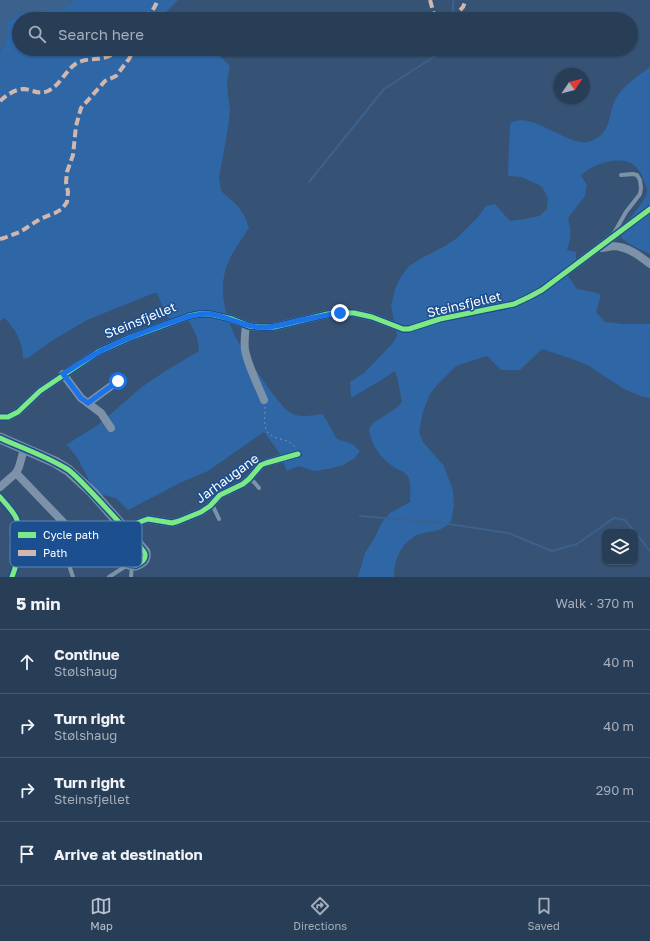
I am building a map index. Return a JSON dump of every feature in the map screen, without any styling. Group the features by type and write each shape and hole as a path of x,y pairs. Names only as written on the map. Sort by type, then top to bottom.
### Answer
{"street":[{"name":"Steinsfjellet","path":"0,417 18,412 40,391 63,374 98,352 158,326 189,316 210,314 232,319 246,325 274,327 328,314 340,313 372,317 403,329 409,329 440,320 514,304 542,290 650,209"},
{"path":"598,248 613,246 628,249 650,264"},
{"path":"246,325 244,341 245,350 264,400"},
{"path":"63,374 81,398 101,413 111,428"},
{"path":"88,403 118,381"},
{"path":"0,438 55,462 68,470 92,492 117,521"},
{"path":"0,487 16,474 24,449"},
{"name":"Jarhaugane","path":"142,521 148,519 172,523 201,512 212,504 220,495 243,484 261,465 298,454"},
{"path":"16,474 62,521"},
{"path":"142,549 145,552 145,557 142,562"}],"lane":[{"path":"614,237 614,234 626,212 639,196 641,188 640,180 637,175 621,175"},
{"name":"Jarhaugane","path":"249,479 254,482 258,488"},
{"name":"Jarhaugane","path":"212,504 219,519"},
{"path":"70,567 73,577"},
{"path":"110,577 126,567"}],"path":[{"path":"264,400 266,429 269,434 273,437 290,442 296,448 298,454"}],"shaded area":[{"path":"0,0 76,0 62,9 12,12 12,19 8,22 6,39 0,52"},
{"path":"75,0 178,0 166,12 32,12 62,9"},
{"path":"12,19 12,56 220,56 230,66 227,81 230,110 219,178 221,191 237,205 244,215 249,228 232,255 224,277 224,300 231,327 244,352 282,406 293,414 300,416 323,414 337,439 352,444 360,451 355,458 343,465 328,469 314,471 299,466 287,471 280,454 264,432 208,471 182,482 128,510 116,498 99,494 90,496 90,482 78,459 66,445 99,424 143,386 199,351 197,337 187,317 171,319 167,317 157,293 87,320 53,340 28,358 23,358 20,341 12,327 5,318 0,321 0,52 6,39 7,22"},
{"path":"650,67 650,254 633,246 621,238 626,224 644,200 647,193 647,187 642,175 635,166 629,162 607,162 599,164 581,176 587,185 585,196 568,218 570,227 570,241 567,250 576,252 576,261 564,270 577,289 594,292 601,295 596,312 605,322 650,324 650,398 624,389 589,366 542,349 520,370 501,370 487,356 456,366 430,394 423,412 419,432 423,442 444,466 453,491 454,506 451,521 441,529 423,533 411,538 403,547 397,558 394,577 358,577 365,553 382,522 390,513 410,502 408,477 405,473 396,469 381,456 374,446 369,429 373,423 395,409 402,402 395,371 351,398 350,382 364,373 393,343 397,335 391,306 395,289 401,277 408,267 457,238 477,218 486,206 495,204 510,221 539,216 547,209 548,198 542,187 521,177 509,176 510,124 518,121 528,121 572,140 582,142 591,141 603,133 606,128 613,104 619,94 632,81"}],"waterway":[{"path":"453,12 454,0"},
{"path":"309,182 384,89 435,56"},
{"path":"360,516 442,523 508,533 552,551 577,544 614,518 625,520 632,529"},
{"path":"638,536 650,551"}],"marked path":[{"path":"151,12 158,0"},
{"path":"430,0 433,12"},
{"path":"458,12 463,7 466,0"},
{"path":"0,101 11,93 21,89 39,92 48,91 57,85 75,64 84,60 109,56"},
{"path":"0,239 20,232 40,219 55,213 62,209 67,202 67,172 73,155 76,126 81,108 105,81 116,76 130,56"}],"cycle path":[{"path":"0,417 8,417 18,412 40,391 98,352 129,338 189,316 210,314 232,319 249,326 274,327 328,314 354,313 372,317 403,329 409,329 440,319 514,304 542,290 650,209"},
{"path":"0,438 34,452 67,469 118,521"},
{"path":"142,521 148,519 172,523 201,512 210,506 220,495 243,484 261,465 298,454"},
{"path":"0,497 10,508 17,521"},
{"path":"142,549 145,554 145,558 142,561"},
{"path":"12,577 15,567"}],"route":[{"path":"118,381 88,403 81,398 63,374 98,352 158,326 189,316 210,314 232,319 249,326 274,327 328,314 340,313"}]}
